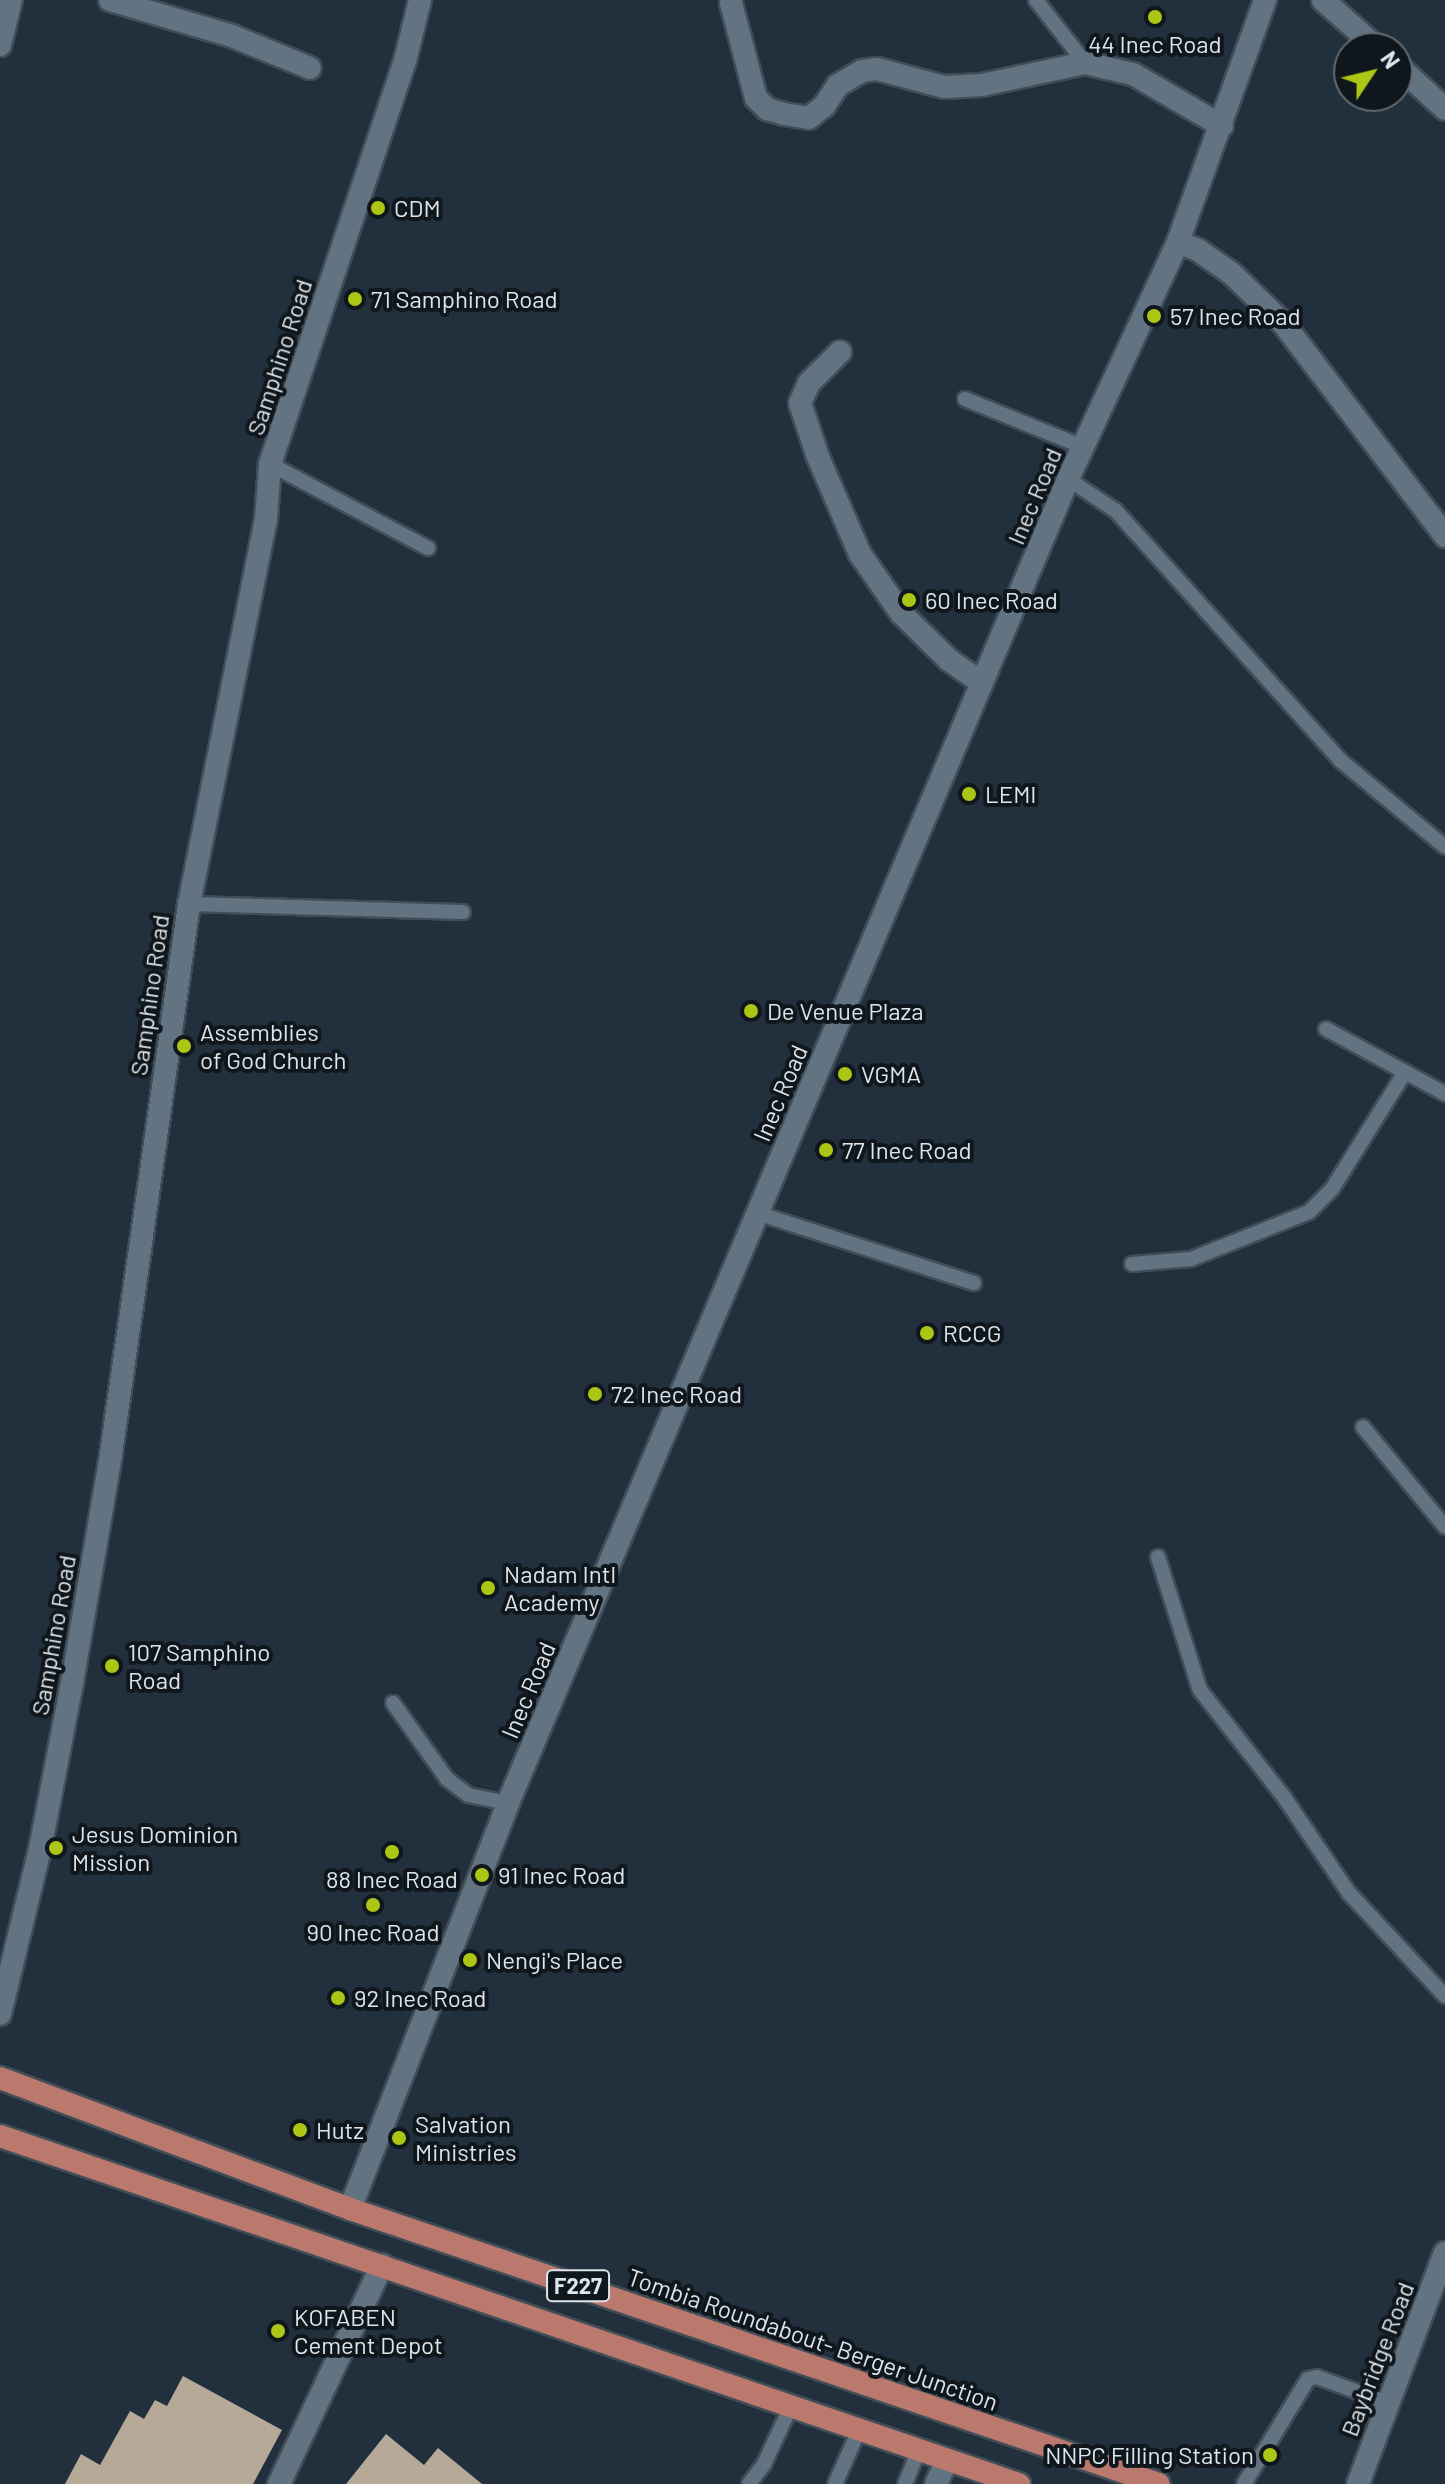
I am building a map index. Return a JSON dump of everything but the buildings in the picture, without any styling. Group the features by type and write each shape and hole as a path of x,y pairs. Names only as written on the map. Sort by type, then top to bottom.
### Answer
{"main road":[{"name":"Tombia Roundabout- Berger Junction","path":"0,2078 350,2209 1159,2484"},
{"name":"F227","path":"0,2136 1019,2484"}],"street":[{"path":"1,33 11,0"},
{"path":"110,0 232,36 310,68"},
{"name":"Samphino Road","path":"0,2014 41,1844 111,1454 189,904 266,519 270,464 405,61 420,0"},
{"name":"Inec Road","path":"350,2209 508,1803 1068,479 1178,242 1265,0"},
{"path":"1323,0 1359,32"},
{"path":"731,3 756,98 767,109 809,118 824,106 838,85 862,71 877,69 944,87 982,85 1085,63 1133,74 1222,126"},
{"path":"1413,80 1445,109"},
{"path":"1178,242 1198,250 1230,272 1283,323 1445,536"},
{"path":"840,352 809,383 800,403 818,457 860,554 901,613 949,660 982,683"},
{"name":"Baybridge Road","path":"1358,2484 1445,2253"},
{"path":"279,2484 382,2265"},
{"path":"936,2484 947,2460"}],"lane":[{"path":"1036,0 1085,63"},
{"path":"965,399 1083,447"},
{"path":"270,464 428,548"},
{"path":"1068,479 1116,511 1340,760 1445,847"},
{"path":"189,904 463,912"},
{"path":"1326,1029 1445,1094"},
{"path":"1132,1264 1191,1259 1309,1212 1332,1189 1405,1072"},
{"path":"757,1213 974,1283"},
{"path":"1363,1427 1445,1527"},
{"path":"1158,1557 1200,1690 1284,1797 1349,1893 1445,1996"},
{"path":"393,1703 447,1779 468,1795 508,1803"},
{"path":"1244,2484 1308,2379 1317,2377 1388,2403"},
{"path":"749,2484 764,2464 791,2406"},
{"path":"835,2484 859,2430"},
{"path":"905,2484 918,2451"}],"place":[{"name":"44 Inec Road","path":"1155,17"},
{"name":"CDM","path":"378,208"},
{"name":"71 Samphino Road","path":"355,299"},
{"name":"57 Inec Road","path":"1154,316"},
{"name":"60 Inec Road","path":"909,600"},
{"name":"LEMI","path":"969,794"},
{"name":"De Venue Plaza","path":"751,1011"},
{"name":"Assemblies of God Church","path":"184,1046"},
{"name":"VGMA","path":"845,1074"},
{"name":"77 Inec Road","path":"826,1150"},
{"name":"RCCG","path":"927,1333"},
{"name":"72 Inec Road","path":"595,1394"},
{"name":"Nadam Intl Academy","path":"488,1588"},
{"name":"107 Samphino Road","path":"112,1666"},
{"name":"Jesus Dominion Mission","path":"56,1848"},
{"name":"88 Inec Road","path":"392,1852"},
{"name":"91 Inec Road","path":"482,1875"},
{"name":"90 Inec Road","path":"373,1905"},
{"name":"Nengi's Place","path":"470,1960"},
{"name":"92 Inec Road","path":"338,1998"},
{"name":"Hutz","path":"300,2130"},
{"name":"Salvation Ministries","path":"399,2138"},
{"name":"KOFABEN Cement Depot","path":"278,2331"},
{"name":"NNPC Filling Station","path":"1270,2455"}]}
